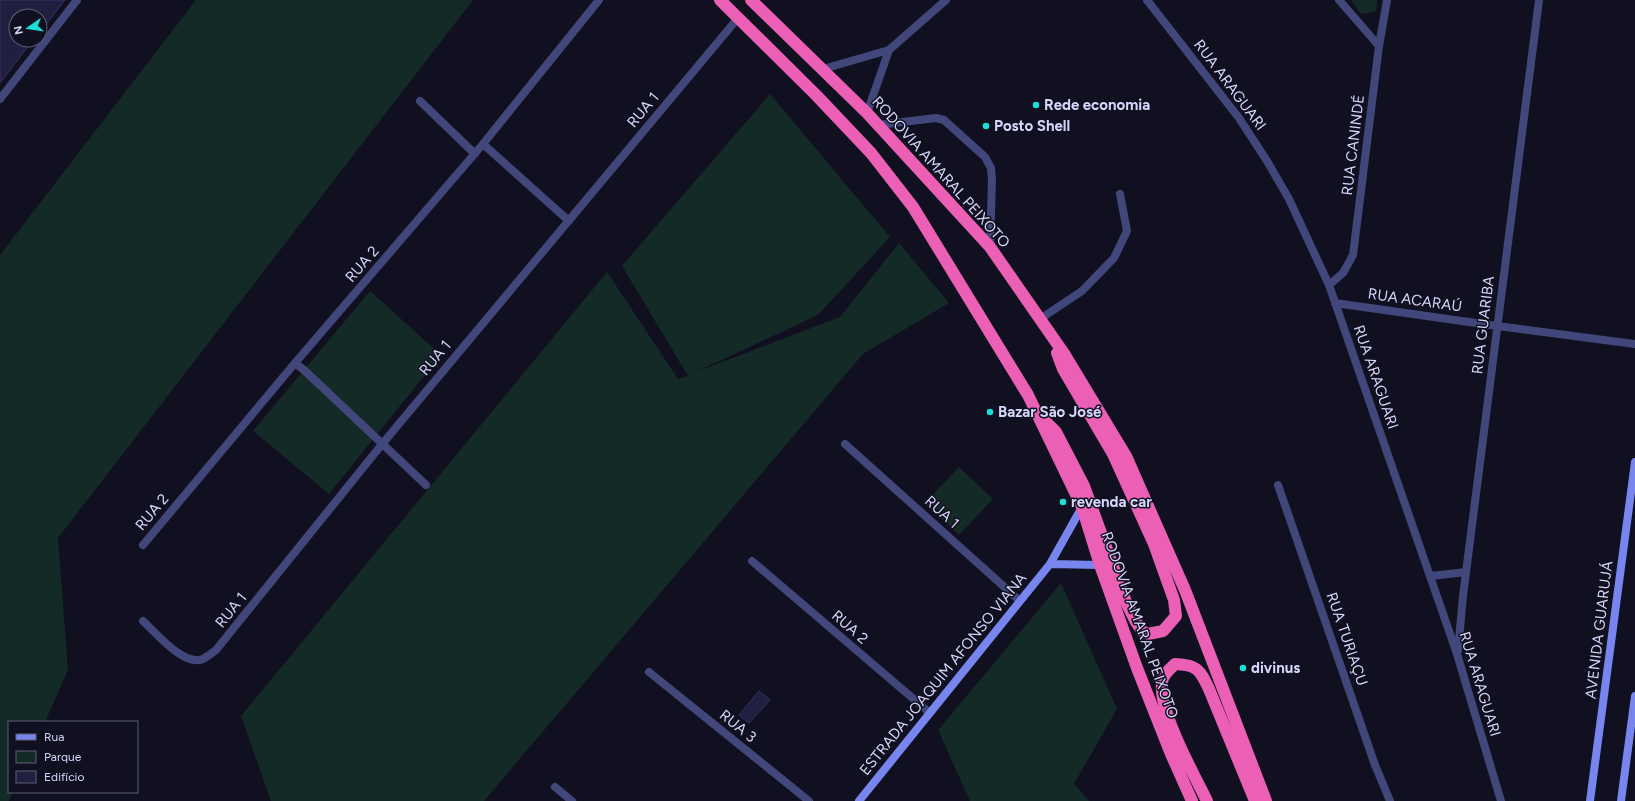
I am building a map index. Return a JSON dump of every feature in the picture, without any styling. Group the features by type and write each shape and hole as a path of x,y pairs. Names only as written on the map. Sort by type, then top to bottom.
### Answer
{"highway":[{"name":"RODOVIA AMARAL PEIXOTO","path":"720,0 816,95 871,153 913,207 1020,381 1038,413 1082,507 1100,565 1137,668 1171,754 1192,801"},
{"name":"RODOVIA AMARAL PEIXOTO","path":"751,0 867,113 990,247 1065,355 1126,456 1185,590 1266,801"},
{"path":"1038,413 1056,432 1084,486 1126,602 1136,622 1142,631 1148,634 1164,631 1176,616 1174,600 1154,544 1114,454 1063,369 1050,333"},
{"path":"1207,801 1179,742 1165,708 1162,690 1163,678 1176,664 1189,664 1201,673 1255,801"}],"street":[{"path":"0,99 76,0"},
{"name":"RUA 2","path":"143,544 295,363 475,154 599,0"},
{"path":"823,69 890,50 946,0"},
{"name":"RUA ARAGUARI","path":"1147,0 1239,118 1255,143 1289,199 1329,285 1431,576 1457,654 1501,801"},
{"path":"1338,0 1379,46"},
{"name":"RUA CANINDÉ","path":"1329,285 1343,273 1353,255 1379,46 1387,0"},
{"name":"RUA GUARIBA","path":"1457,654 1462,596 1539,0"},
{"name":"RUA 1","path":"143,621 174,650 191,660 202,659 216,650 383,443 738,18"},
{"path":"867,113 890,50"},
{"path":"420,101 475,154"},
{"path":"878,125 936,118 944,120 985,157 991,168 992,180 990,247"},
{"path":"483,144 569,221"},
{"path":"1040,319 1082,291 1114,258 1128,231 1120,194"},
{"name":"RUA ACARAÚ","path":"1335,303 1635,344"},
{"path":"295,363 383,443 426,485"},
{"name":"RUA 1","path":"845,444 1020,601"},
{"name":"AVENIDA GUARUJÁ","path":"1590,801 1635,462"},
{"name":"RUA TURIAÇU","path":"1278,485 1375,765 1390,801"},
{"name":"ESTRADA JOAQUIM AFONSO VIANA","path":"859,801 1050,564 1082,507"},
{"name":"RUA 2","path":"752,561 930,713"},
{"path":"1050,564 1100,565"},
{"path":"1431,576 1466,572"},
{"name":"RUA 3","path":"649,672 809,801"},
{"path":"1621,801 1632,735 1635,696"},
{"path":"554,787 572,801"}],"green space":[{"path":"196,0 473,0 58,538 68,670 45,721 8,721 8,793 13,793 9,801 0,801 0,255"},
{"path":"1351,0 1377,0 1376,11 1361,14"},
{"path":"770,94 890,237 818,315 696,372 840,317 899,243 949,303 863,354 484,801 271,801 241,716 607,272 678,379 688,376 622,266"},
{"path":"370,291 441,355 329,494 253,431"},
{"path":"959,467 993,499 959,535 925,503"},
{"path":"1061,583 1117,709 1074,784 1089,801 970,801 938,730"}],"building":[{"path":"0,0 65,0 48,22 48,8 8,8 8,48 27,48 0,83"},
{"path":"759,691 770,700 749,723 739,715"}],"place":[{"name":"Rede economia","path":"1036,105"},
{"name":"Posto Shell","path":"986,126"},
{"name":"Bazar São José","path":"990,412"},
{"name":"revenda car","path":"1063,502"},
{"name":"divinus","path":"1243,668"}]}
